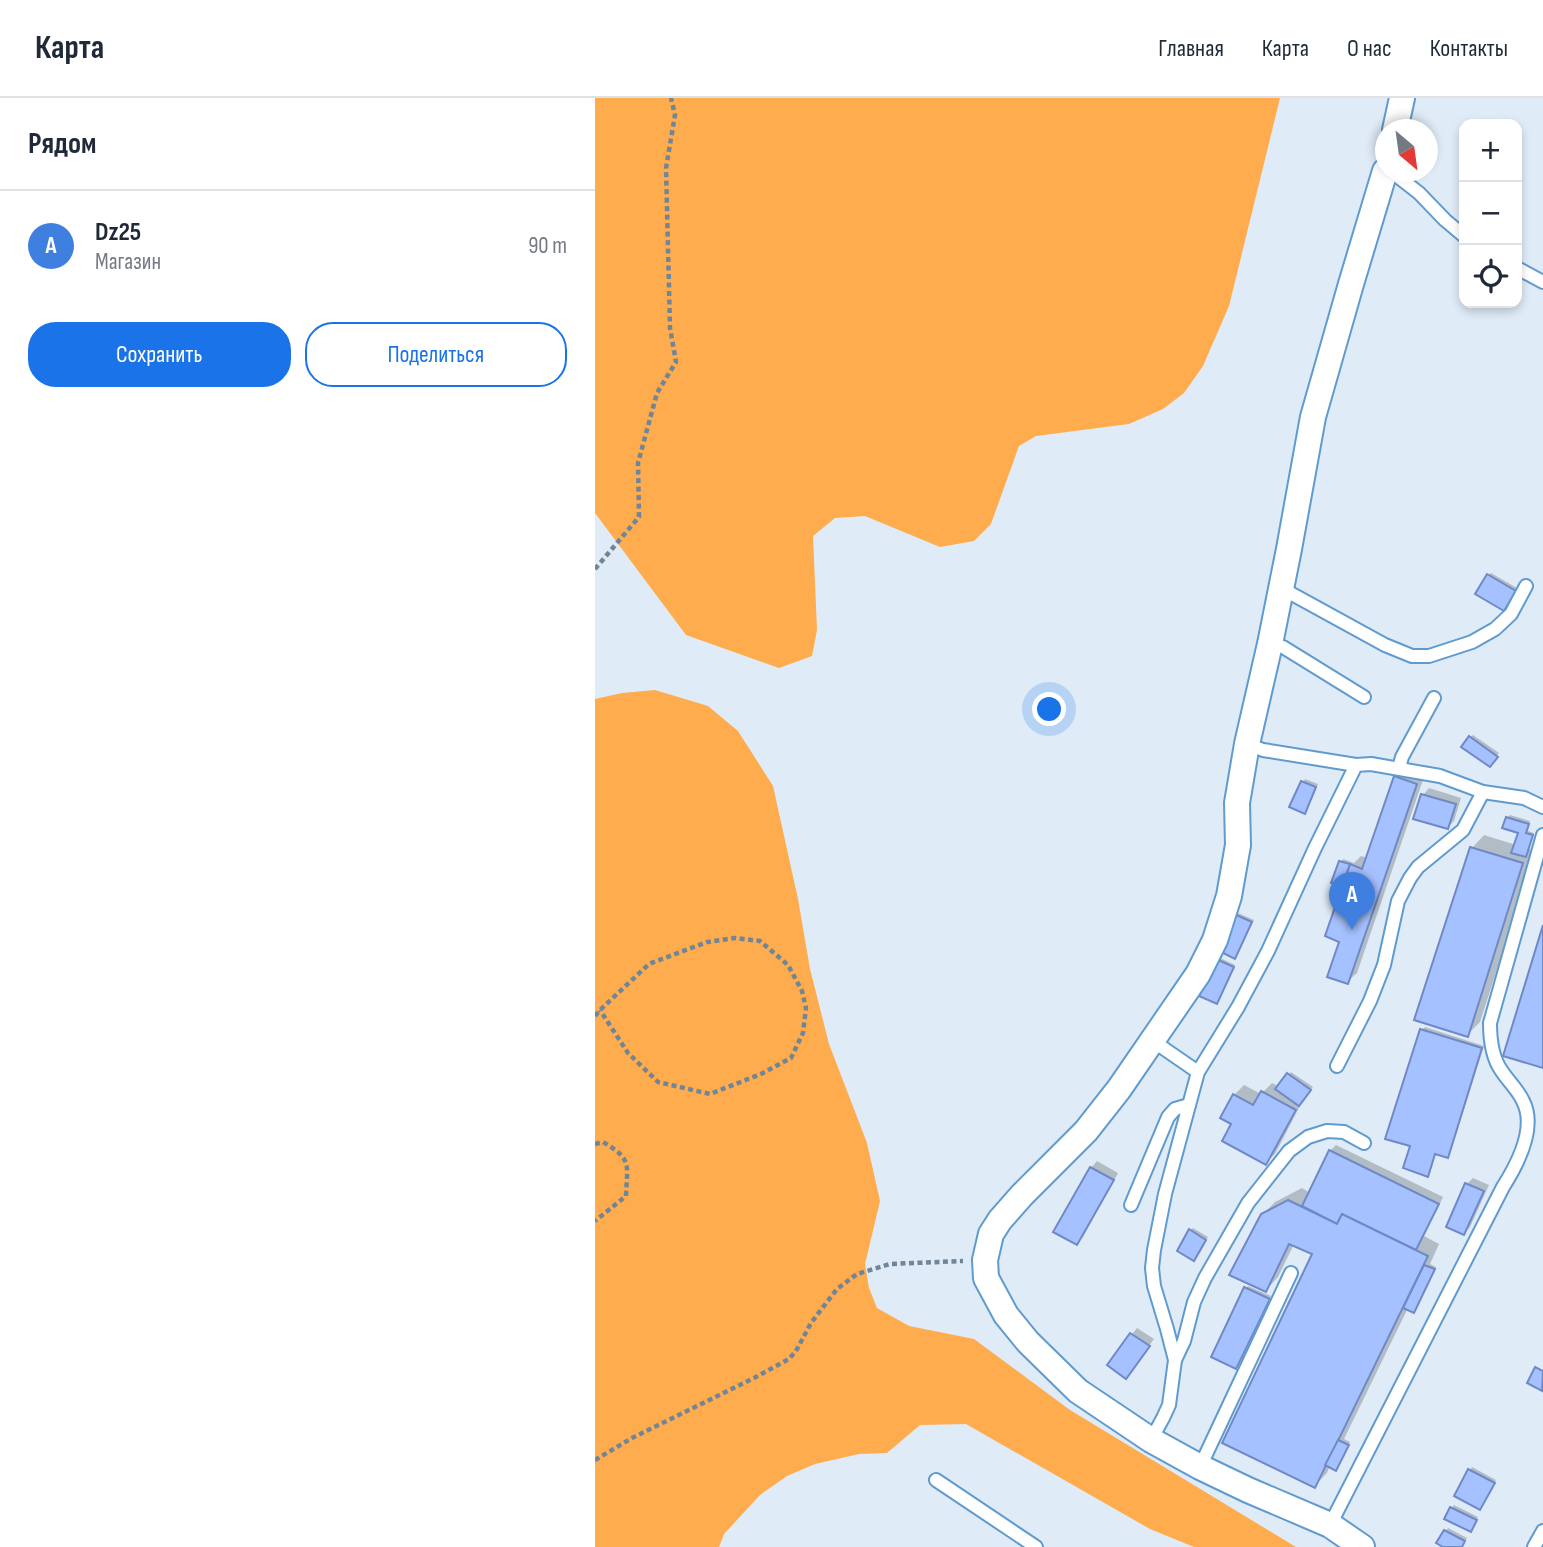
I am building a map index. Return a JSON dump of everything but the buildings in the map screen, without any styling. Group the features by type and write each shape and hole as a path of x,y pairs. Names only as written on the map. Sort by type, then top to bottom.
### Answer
{"street":[{"path":"1397,119 1402,98"},
{"path":"1361,1547 1330,1525 1248,1490 1151,1440 1078,1391 1028,1342 1006,1315 986,1278 985,1260 991,1234 1000,1220 1086,1131 1153,1041 1198,974 1215,940 1229,896 1238,845 1237,803 1247,744 1270,644 1313,417 1382,182"}],"lane":[{"path":"1405,182 1459,232"},
{"path":"1522,271 1543,282"},
{"path":"1281,588 1385,645 1412,656 1429,656 1472,642 1495,629 1511,614 1526,586"},
{"path":"1270,644 1283,647 1364,697"},
{"path":"1399,768 1402,757 1434,698"},
{"path":"1247,744 1263,750 1440,776 1483,792 1524,798 1543,807"},
{"path":"1175,1360 1154,1286 1152,1268 1165,1194 1198,1072 1268,951 1356,765"},
{"path":"1337,1066 1370,1001 1384,965 1398,901 1410,878 1417,867 1463,830 1483,792"},
{"path":"1330,1525 1503,1187 1517,1165 1525,1139 1528,1115 1525,1104 1495,1059 1490,1023 1543,835"},
{"path":"1153,1041 1198,1072"},
{"path":"1131,1205 1168,1117 1175,1108 1189,1105"},
{"path":"1151,1440 1169,1405 1175,1360 1184,1341 1194,1302 1248,1203 1289,1150 1308,1137 1327,1131 1344,1132 1364,1143"},
{"path":"1201,1467 1291,1273"},
{"path":"936,1480 1036,1547"},
{"path":"1534,1547 1543,1531"}],"path":[{"path":"595,569 639,517 638,463 657,393 676,362 670,328 666,168 675,115 671,98"},
{"path":"595,1016 600,1010 649,964 707,942 735,938 760,941 787,965 802,991 806,1008 803,1033 791,1058 761,1074 711,1094 658,1082 628,1053 600,1010"},
{"path":"595,1144 603,1142 620,1152 627,1164 626,1196 595,1221"},
{"path":"595,1460 632,1438 789,1359 811,1323 837,1289 857,1274 890,1264 985,1260"}],"shaded area":[{"path":"595,98 1280,98 1229,306 1203,366 1184,393 1163,409 1129,424 1036,436 1019,446 991,524 974,541 940,547 865,516 835,518 813,536 817,630 812,656 779,668 686,635 595,513"},
{"path":"655,690 708,706 738,731 773,786 798,899 810,969 829,1044 867,1143 880,1201 865,1264 869,1288 877,1308 909,1326 974,1339 1070,1410 1296,1547 1194,1547 1150,1529 966,1424 920,1425 887,1453 859,1454 815,1464 787,1476 760,1495 724,1534 719,1547 595,1547 595,699"}],"place":[{"name":"Dz25","path":"1352,930"}]}
